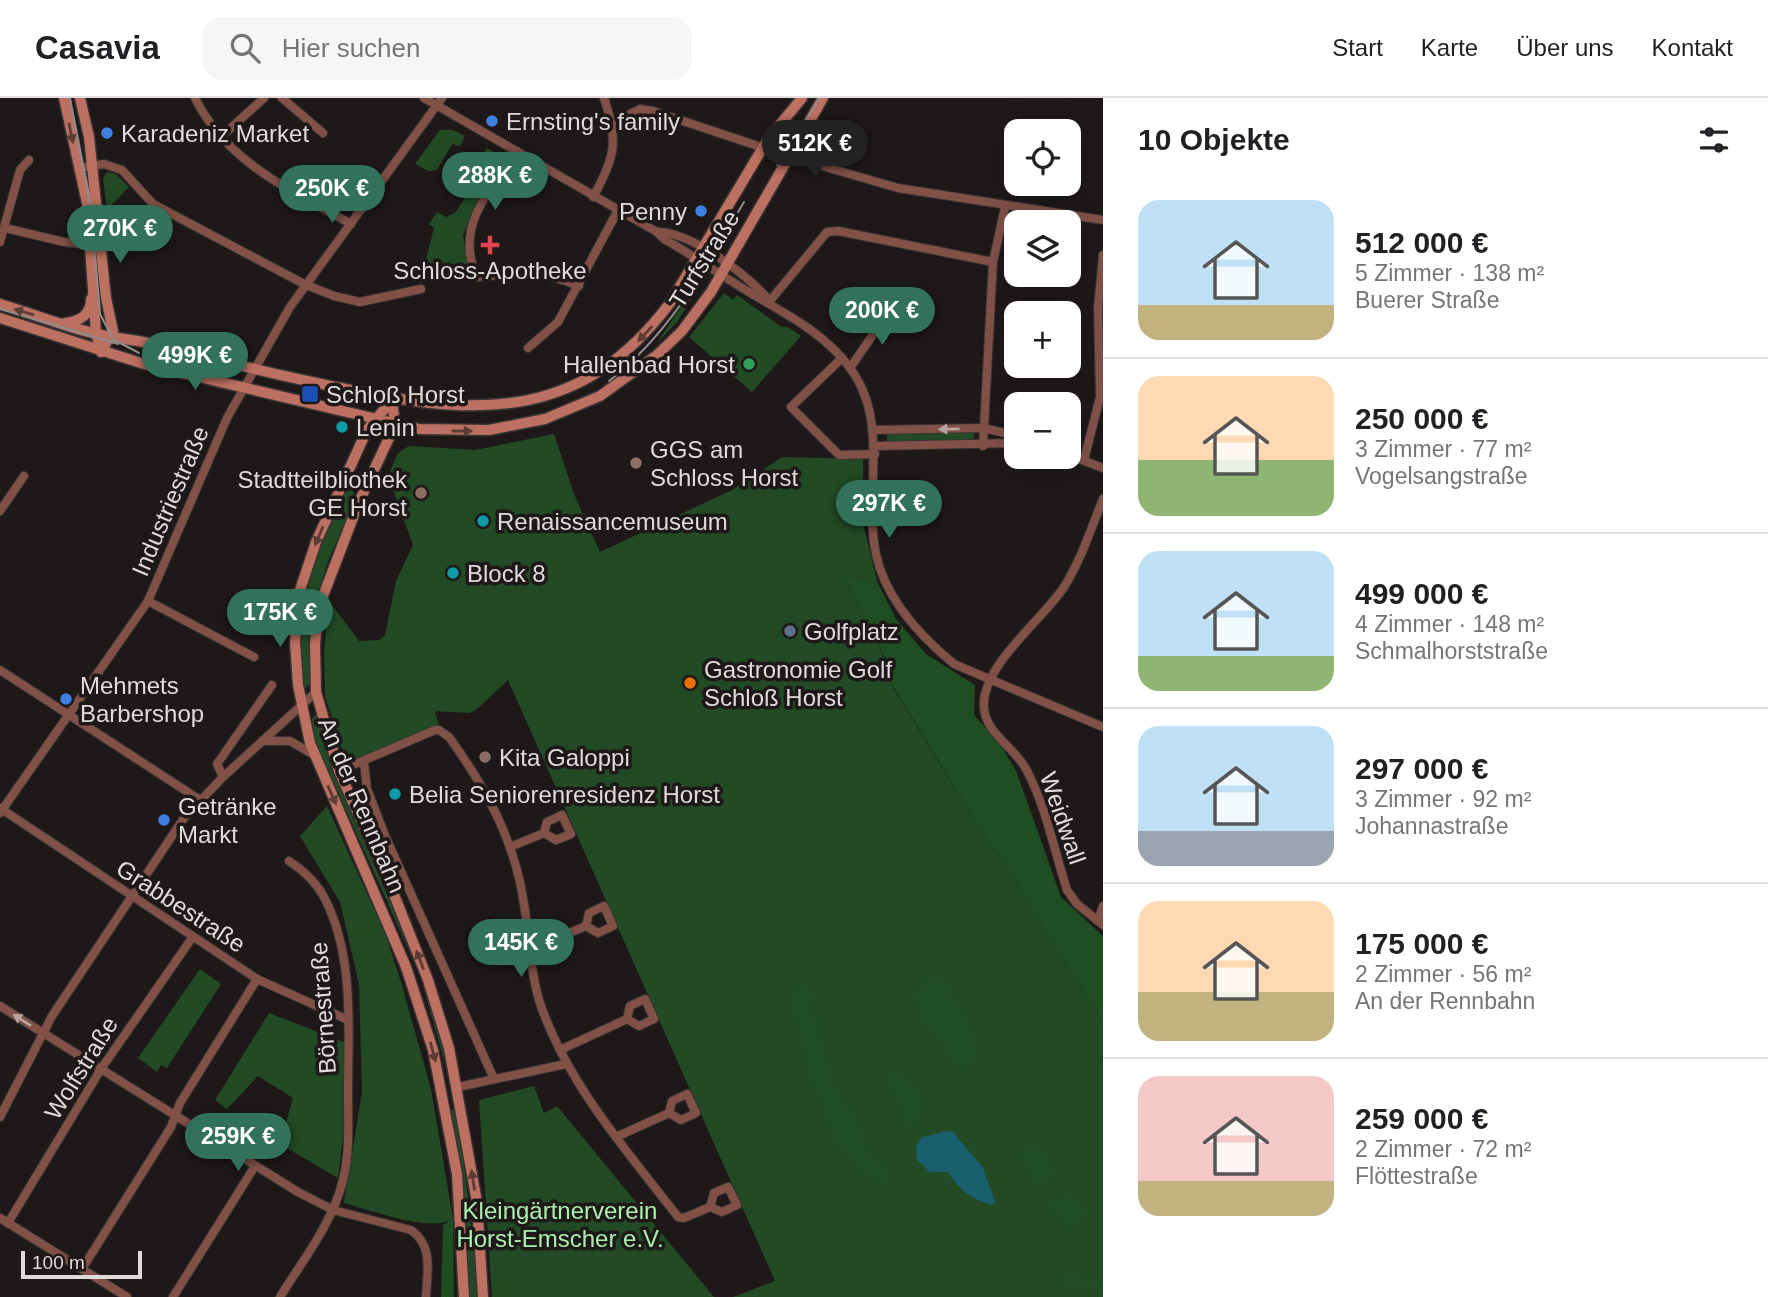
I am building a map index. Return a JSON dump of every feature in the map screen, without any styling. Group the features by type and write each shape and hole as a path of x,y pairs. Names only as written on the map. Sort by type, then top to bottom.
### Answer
{"main road":[{"path":"64,98 80,168 91,245 96,333 102,352"},
{"path":"80,98 93,164 112,337 102,352"},
{"name":"Turfstraße","path":"0,304 112,337 137,339 253,370 392,400 441,406 495,406 527,401 581,382 612,365 649,330 674,296 698,252 768,149 792,108 802,98"},
{"name":"Turfstraße","path":"0,318 102,352 395,425 419,429 489,430 545,419 581,406 621,383 675,339 703,304 791,158 823,98"},
{"path":"63,323 76,321 89,311 93,272"},
{"path":"392,400 395,425"},
{"name":"An der Rennbahn","path":"392,400 363,436 316,542 300,590 295,642 300,708 315,755 406,967 443,1090 457,1174 464,1297"},
{"name":"An der Rennbahn","path":"395,425 359,502 318,609 315,645 316,692 339,771 391,887 428,980 458,1087 477,1202 483,1297"},
{"path":"443,1090 458,1087"}],"street":[{"path":"195,98 221,137 253,167 351,224"},
{"path":"221,137 264,98"},
{"path":"282,98 323,134"},
{"path":"424,98 440,102 617,212 657,232 664,239 698,252 813,331 850,368 866,400 874,450 875,552 885,583 915,627 934,648 954,664 1103,727"},
{"path":"593,197 610,167 614,150 612,123 604,98"},
{"name":"Industriestraße","path":"1,811 71,716 148,601 243,387 304,284 440,102"},
{"path":"612,123 640,109 791,158 898,188 1103,220"},
{"path":"517,151 469,229 469,248 476,277 532,272 556,276 579,286"},
{"path":"0,242 20,170 29,160"},
{"path":"80,168 93,164 122,170 153,204 304,284 360,302 421,289"},
{"path":"984,446 993,262 1005,206"},
{"path":"528,348 558,322 617,212"},
{"path":"5,228 64,243 91,245"},
{"path":"769,302 827,232 838,231 993,262"},
{"path":"1084,460 1100,397 1098,308 1103,255"},
{"path":"850,368 872,335 883,309"},
{"path":"842,358 791,407 839,455 874,450 1004,444"},
{"path":"872,430 984,429 1004,433"},
{"path":"1081,459 1103,468"},
{"path":"0,510 24,476"},
{"path":"990,680 1010,650 1044,615 1063,588 1083,550 1103,499"},
{"path":"148,601 254,657"},
{"path":"0,670 200,800"},
{"name":"Weidwall","path":"990,680 984,710 987,722 1017,755 1031,778 1067,890 1077,904 1100,923"},
{"path":"223,777 217,764 272,685"},
{"path":"0,1117 43,1034 131,896 200,800 316,692"},
{"path":"339,771 439,730 449,737 483,787 510,847 524,903 529,950 541,1006 566,1065 678,1217 684,1218 710,1207"},
{"path":"262,741 293,741 315,755"},
{"name":"An der Rennbahn","path":"364,763 367,789 386,838 494,1079"},
{"name":"Grabbestraße","path":"1,811 257,978 348,1020"},
{"path":"510,847 544,833"},
{"name":"Börnestraße","path":"280,1297 333,1210 344,1178 348,1136 348,1020 344,964 337,929 325,898 307,874 289,861"},
{"path":"1100,923 1103,906"},
{"path":"529,950 586,926"},
{"name":"Wolfstraße","path":"4,1220 101,1069 192,938"},
{"path":"82,1269 176,1117 180,1103 257,978"},
{"path":"0,1006 255,1166 333,1210 411,1230 422,1238 427,1252 426,1297"},
{"path":"560,1050 627,1019"},
{"path":"458,1087 566,1065"},
{"path":"617,1137 669,1113"},
{"path":"173,1297 255,1166"},
{"path":"4,1220 127,1297"}],"green space":[{"path":"440,130 453,130 465,136 460,146 452,144 437,170 428,171 415,164"},
{"path":"487,148 507,159 468,222 463,236 469,268 455,272 449,268 444,275 420,283 434,228 429,224 437,212 446,217 455,213 467,195 464,186"},
{"path":"107,172 116,174 129,187 107,210 103,178"},
{"path":"704,273 707,275 677,322 656,344"},
{"name":"Hallenbad Horst","path":"724,293 733,300 737,295 782,327 788,327 801,336 752,392 689,337"},
{"path":"974,432 974,441 887,443 887,434"},
{"path":"554,434 574,494 600,552 732,490 782,457 863,459 863,523 877,581 842,575 874,630 884,659 878,663 987,840 1011,870 1041,924 1103,1020 1103,1297 733,1297 775,1281 508,680 476,710 469,713 435,711 439,726 347,765 325,696 324,651 329,601 359,641 379,640 385,635 396,581 413,545 388,476 398,453 409,446 475,450"},
{"path":"350,487 354,492 350,509 329,559 316,605 310,651 310,683 304,690 299,646 309,584 328,524 339,501"},
{"path":"842,575 877,581 896,619 926,654 975,685 974,715 1001,745 1017,773 1061,897 1103,936 1103,1020 1041,924 1011,870 987,840 878,662 884,658 874,630"},
{"path":"317,713 342,791 415,955 435,1016 449,1078 420,975 315,741 309,722"},
{"path":"327,806 385,933 431,1089 453,1219 443,1223 400,1219 344,1203 362,1092 359,984 340,902 300,836"},
{"path":"200,969 221,984 167,1068 161,1065 157,1072 138,1058"},
{"path":"931,978 939,982 953,999 970,1034 976,1054 961,1067 948,1051 942,1034 930,1031 914,993"},
{"path":"802,984 811,995 807,1010 818,1023 815,1035 835,1095 840,1097 845,1110 853,1111 861,1137 859,1143 865,1146 864,1153 881,1167 886,1175 884,1181 858,1166 857,1158 835,1144 812,1068 808,1067 807,1046 797,1005"},
{"path":"269,1013 344,1042 344,1129 338,1178 280,1144 293,1098 258,1076 227,1109 215,1100"},
{"path":"892,1072 906,1080 921,1101 917,1119 905,1126 901,1118 906,1110 890,1085"},
{"name":"Kleingärtnerverein Horst-Emscher e.V.","path":"534,1086 544,1113 557,1106 714,1297 492,1297 479,1100"},
{"path":"458,1109 479,1297 470,1297 465,1213 451,1110"},
{"path":"1036,1147 1054,1172 1047,1180 1038,1182 1022,1153"},
{"path":"1070,1197 1083,1211 1078,1221 1069,1227 1050,1204 1054,1200"},
{"path":"453,1219 454,1297 441,1297 443,1225"},
{"path":"1062,1277 1098,1281 1101,1285 1085,1287 1062,1282"}],"water":[{"path":"953,1132 983,1168 995,1202 993,1205 967,1193 948,1172 930,1172 917,1160 916,1147 922,1137"}],"tram line":[{"path":"70,98 91,208 100,314 113,339 139,353"},
{"path":"777,165 820,98"},
{"path":"609,381 650,343 685,299 744,202"},
{"path":"0,309 118,344"}],"place":[{"name":"Ernsting's family","path":"492,121"},
{"name":"Karadeniz Market","path":"107,133"},
{"name":"Penny","path":"701,211"},
{"name":"Schloss-Apotheke","path":"490,245"},
{"name":"Hallenbad Horst","path":"749,364"},
{"name":"Schloß Horst","path":"310,394"},
{"name":"Lenin","path":"342,427"},
{"name":"GGS am Schloss Horst","path":"636,463"},
{"name":"Stadtteilbliothek GE Horst","path":"421,493"},
{"name":"Renaissancemuseum","path":"483,521"},
{"name":"Block 8","path":"453,573"},
{"name":"Golfplatz","path":"790,631"},
{"name":"Gastronomie Golf Schloß Horst","path":"690,683"},
{"name":"Mehmets Barbershop","path":"66,699"},
{"name":"Kita Galoppi","path":"485,757"},
{"name":"Belia Seniorenresidenz Horst","path":"395,794"},
{"name":"Getränke Markt","path":"164,820"}]}
